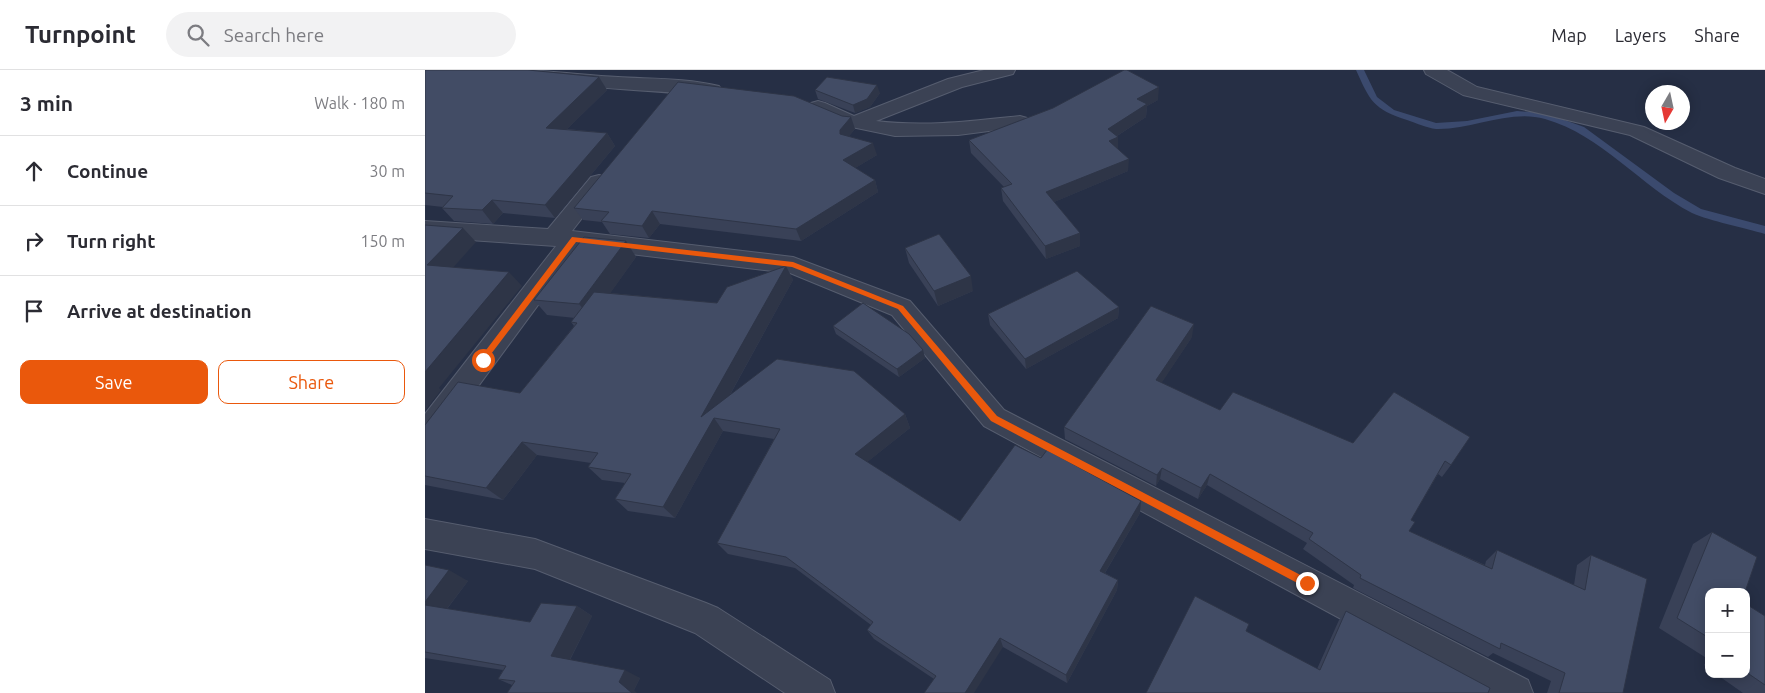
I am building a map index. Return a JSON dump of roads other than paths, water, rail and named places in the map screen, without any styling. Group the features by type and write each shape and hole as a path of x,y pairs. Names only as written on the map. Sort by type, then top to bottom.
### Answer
{"street":[{"path":"519,70 566,79 677,86 726,92"},
{"path":"625,84 659,70"},
{"path":"854,122 955,83 1006,70"},
{"path":"1433,70 1470,91 1637,131 1727,173 1765,187"},
{"path":"659,109 677,86"},
{"path":"803,102 854,122 909,131 959,129 1020,122"},
{"path":"425,436 564,239 610,170"},
{"path":"425,229 564,239 793,265 901,308 994,418 1515,693"},
{"path":"425,534 535,554 706,620 817,693"}],"waterway":[{"path":"1360,70 1373,98 1391,112 1435,126 1467,124 1517,114 1545,116 1581,129 1670,195 1697,211 1765,230"}]}
